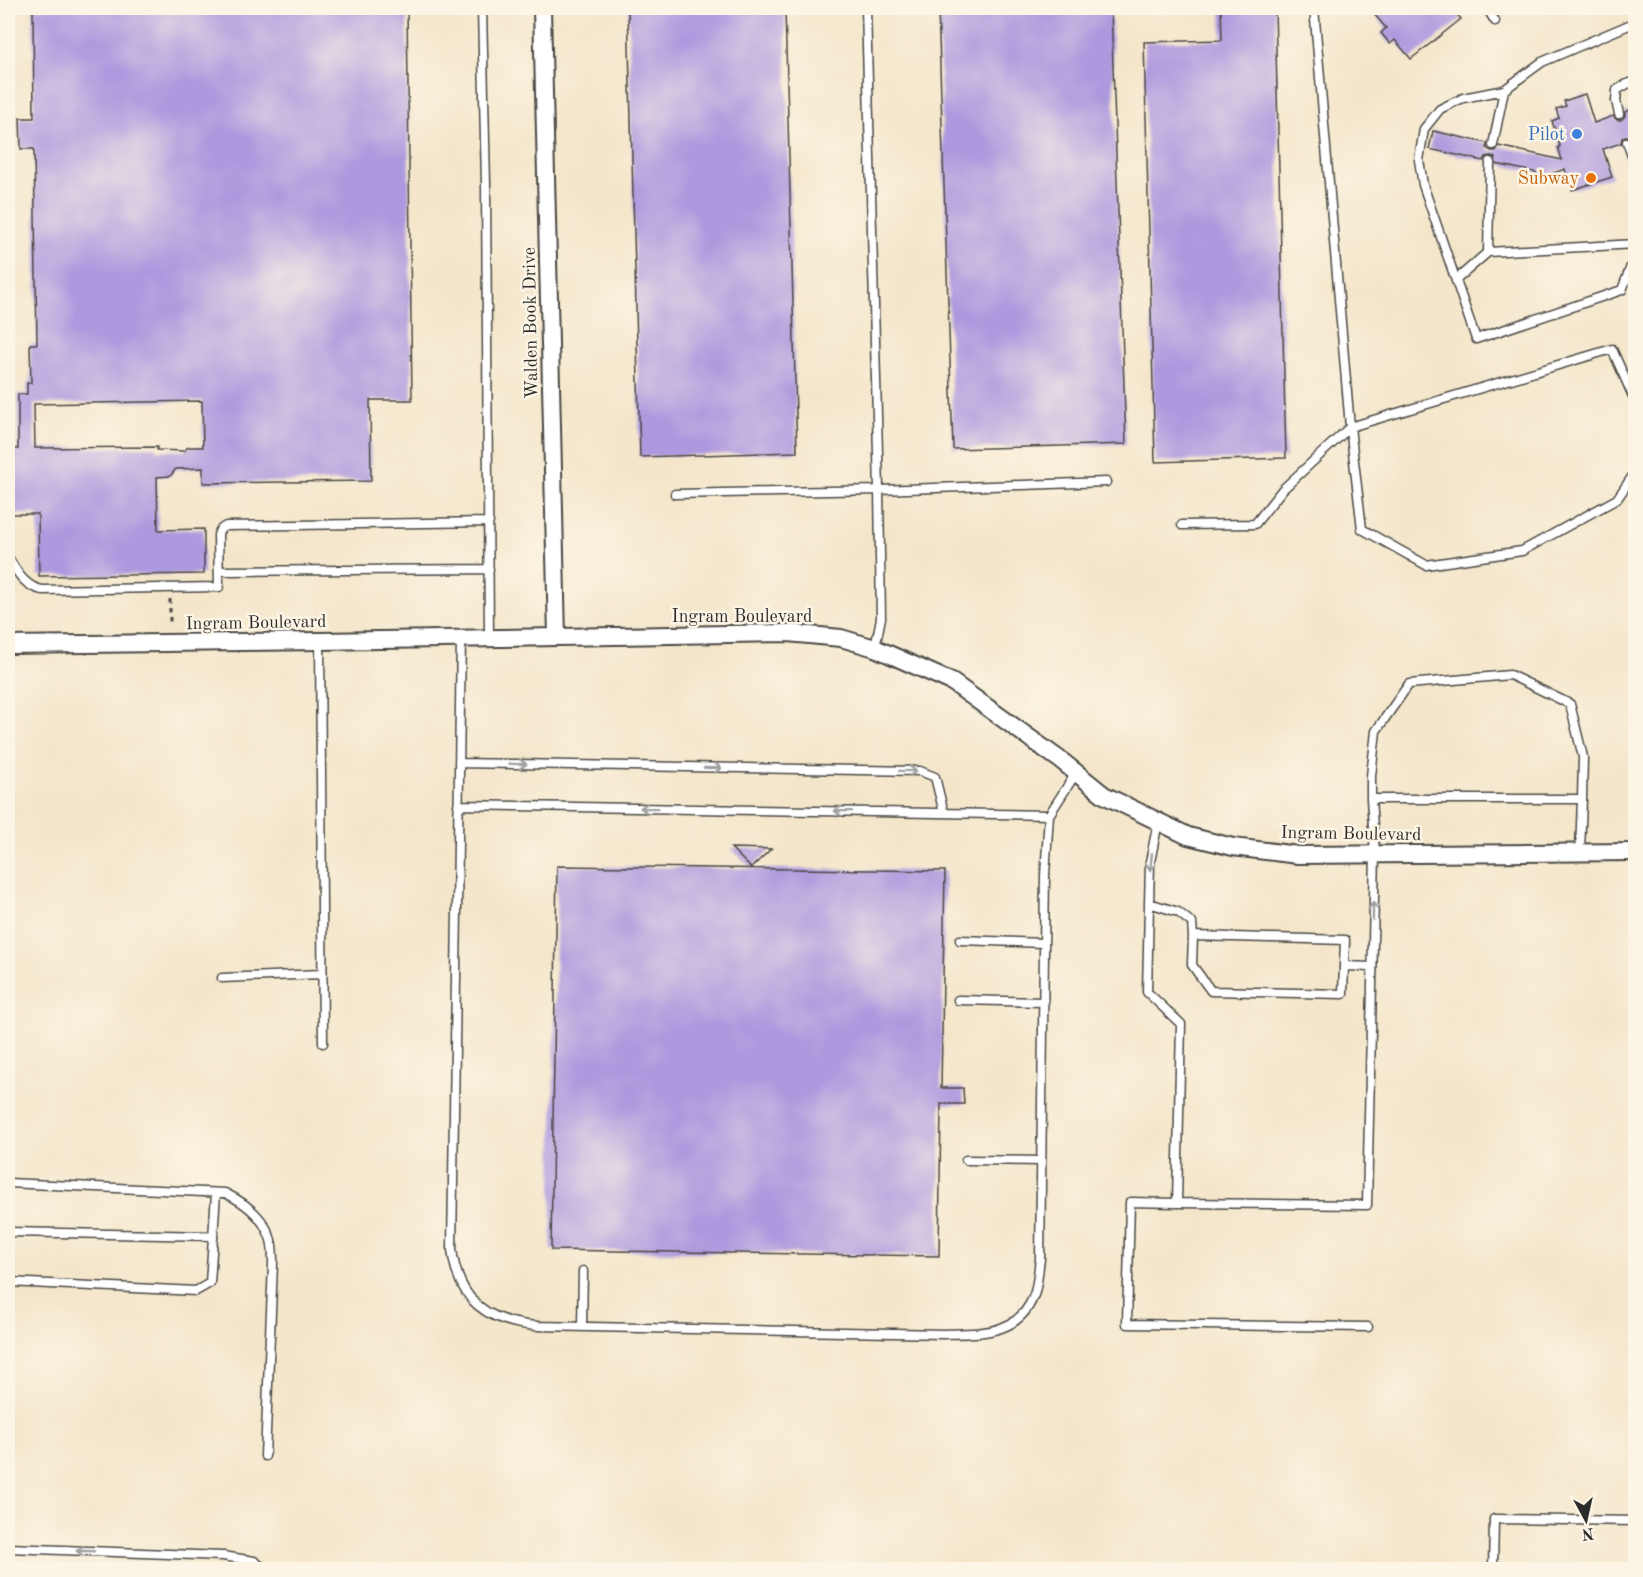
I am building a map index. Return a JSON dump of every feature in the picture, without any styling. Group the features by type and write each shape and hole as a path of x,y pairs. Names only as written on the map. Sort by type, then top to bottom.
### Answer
{"street":[{"name":"Walden Book Drive","path":"542,8 557,637"},
{"name":"Ingram Boulevard","path":"8,645 788,633 841,638 875,648 952,682 1104,795 1188,836 1233,847 1298,855 1635,852"}],"lane":[{"path":"482,8 489,638"},
{"path":"866,8 881,618 875,648"},
{"path":"1314,8 1350,427 1362,529 1426,565 1522,551 1617,499 1635,471"},
{"path":"1486,8 1496,21"},
{"path":"1635,22 1542,62 1504,90 1463,98 1440,109 1424,129 1419,160 1423,185 1476,339 1622,290 1635,253"},
{"path":"1619,114 1616,101 1617,90 1635,81"},
{"path":"1493,145 1504,90"},
{"path":"1627,141 1635,161"},
{"path":"1488,252 1490,162"},
{"path":"1456,280 1488,252 1635,244"},
{"path":"1182,525 1255,524 1282,490 1350,427 1612,349 1635,403"},
{"path":"675,494 1106,482"},
{"path":"8,557 26,583 42,590 219,587 218,535 219,531 226,526 489,522"},
{"path":"219,571 489,568"},
{"path":"461,638 453,1263 461,1285 485,1312 496,1318 524,1325 943,1334 987,1332 1012,1324 1021,1317 1033,1296 1040,1258 1045,875 1049,815 1076,773"},
{"path":"320,641 323,1043"},
{"path":"1368,1327 1127,1324 1130,1202 1367,1205 1375,854 1371,776 1376,731 1409,684 1510,675 1570,704 1582,757 1580,852"},
{"path":"459,763 920,771 935,777 944,813"},
{"path":"1371,799 1582,799"},
{"path":"458,805 1049,815"},
{"path":"1158,822 1150,862 1147,992 1181,1024 1176,1203"},
{"path":"1149,903 1178,912 1192,923 1192,965 1211,991 1342,994 1345,940 1193,936"},
{"path":"960,940 1044,942"},
{"path":"1344,966 1372,968"},
{"path":"222,978 322,974"},
{"path":"958,1000 1044,1002"},
{"path":"966,1160 1041,1161"},
{"path":"8,1183 225,1193 242,1201 261,1220 272,1241 273,1264 265,1456"},
{"path":"8,1282 196,1291 210,1282 216,1193"},
{"path":"8,1232 213,1236"},
{"path":"582,1327 583,1271"},
{"path":"1493,1569 1494,1519 1635,1521"},
{"path":"8,1548 224,1556 254,1561 266,1569"}],"path":[{"path":"170,599 170,625"}],"building":[{"path":"33,8 407,8 412,400 370,400 371,481 203,483 203,468 176,469 170,476 157,477 158,530 204,529 204,574 39,576 38,514 8,514 8,449 18,449 18,394 27,394 27,383 31,383 30,344 37,344 34,149 21,149 20,118 34,118","holes":["202,401 203,447 188,447 184,451 157,450 157,447 35,448 34,404"]},
{"path":"628,8 785,8 797,452 640,457"},
{"path":"938,8 1111,8 1126,444 953,449"},
{"path":"1221,8 1275,8 1286,458 1155,462 1144,42 1222,40"},
{"path":"1369,8 1451,8 1461,19 1411,59 1395,40 1390,44 1381,33 1386,28"},
{"path":"1585,94 1594,123 1613,116 1621,120 1625,112 1635,108 1635,138 1625,136 1621,143 1603,149 1612,177 1572,190 1565,169 1548,175 1496,164 1495,158 1491,156 1486,157 1484,161 1429,149 1433,131 1487,143 1487,148 1491,151 1496,151 1499,146 1562,160 1552,121 1559,118 1556,109 1566,106 1564,101"},
{"path":"731,848 771,849 751,868"},
{"path":"557,866 945,871 941,1088 963,1088 964,1104 941,1104 939,1256 551,1250"}],"place":[{"name":"Pilot","path":"1577,134"},
{"name":"Subway","path":"1591,178"}]}
